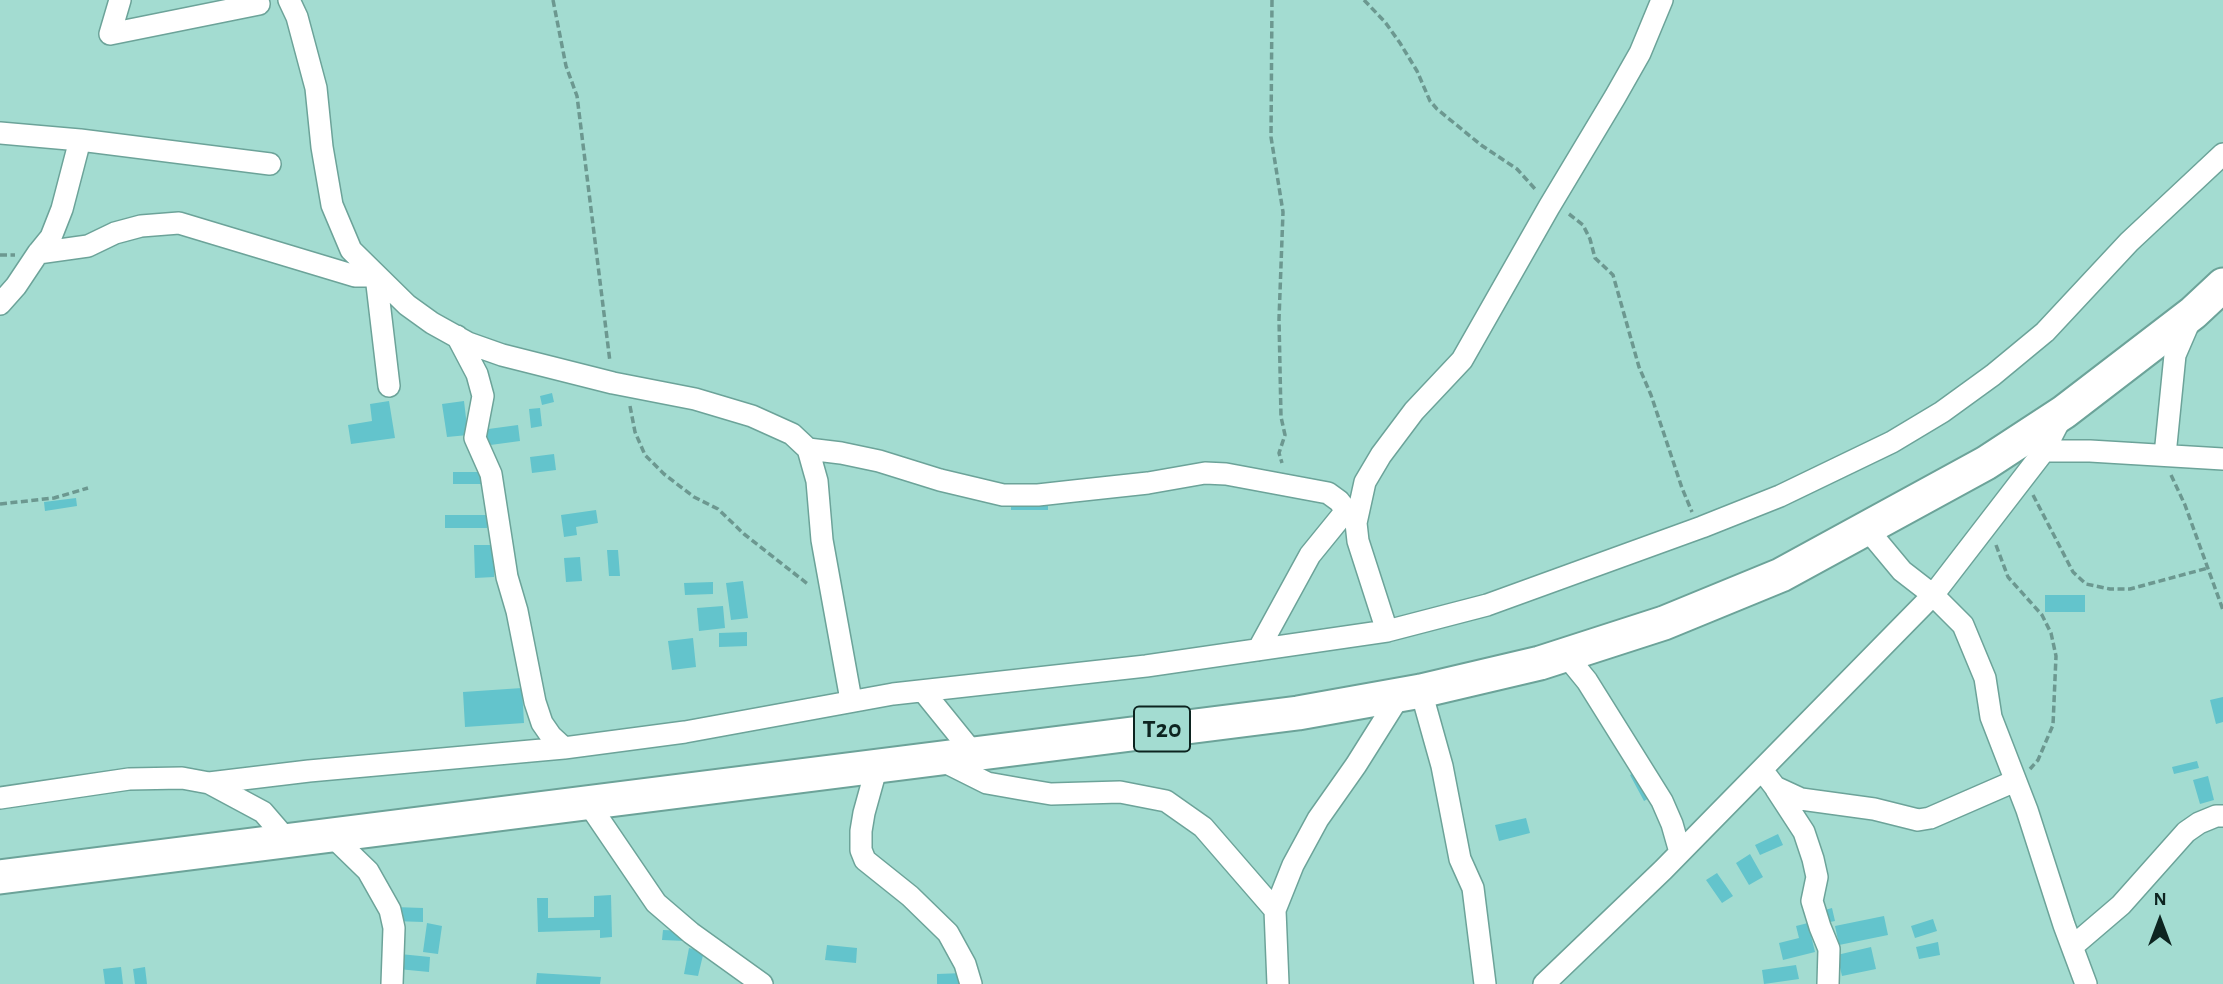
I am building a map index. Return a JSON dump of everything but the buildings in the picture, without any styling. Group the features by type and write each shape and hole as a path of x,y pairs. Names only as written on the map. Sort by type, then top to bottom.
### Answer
{"main road":[{"name":"T20","path":"0,877 1298,713 1410,693 1540,663 1664,623 1769,580 1867,529 1986,463 2064,412 2193,313 2223,285"}],"street":[{"path":"120,0 110,34 259,4 256,0"},
{"path":"289,0 297,17 316,88 332,205 351,250 407,305 457,337 502,355 613,383 695,399 752,416 792,434 808,449 817,481 822,540 851,700"},
{"path":"1258,650 1310,555 1350,517 1365,482 1381,455 1414,411 1462,360 1640,53 1662,0"},
{"path":"0,133 80,140 270,164"},
{"path":"0,303 16,286 51,237 62,209 80,140"},
{"path":"0,798 129,779 182,778 209,783 309,771 565,748 725,725 851,700 1146,666 1387,631 1488,605 1780,496 1892,442 1942,412 2045,332 2129,242 2223,154"},
{"path":"38,253 88,246 115,233 141,226 179,223 355,276 376,276"},
{"path":"376,276 389,386"},
{"path":"2167,456 2175,355 2193,313"},
{"path":"457,337 477,374 483,396 475,438 491,474 507,576 520,623 535,702 542,723 551,736 565,748"},
{"path":"1544,984 1762,770 1933,595 2044,451 2064,412"},
{"path":"808,449 879,461 1003,495 1038,495 1114,488 1205,472 1328,493 1339,501 1350,517 1387,631"},
{"path":"2044,451 2223,458"},
{"path":"1867,529 1902,571 1933,595 1963,625 1985,678 1991,717 2027,810 2086,984"},
{"path":"1565,654 1587,681 1650,779 1672,824 1680,852"},
{"path":"923,691 974,754"},
{"path":"1278,984 1275,910 1293,865 1318,819 1410,693 1442,766 1458,850 1472,888 1485,984"},
{"path":"937,758 987,783 1051,794 1120,792 1166,801 1203,827 1275,910"},
{"path":"877,766 861,831 861,850 865,860 932,915 948,933 965,964 971,984"},
{"path":"1762,770 1804,831 1813,859 1817,877 1812,901 1829,949 1828,984"},
{"path":"1775,787 1801,799 1874,809 1918,820 1930,818 2015,781"},
{"path":"209,783 263,812 288,841"},
{"path":"588,803 656,903 691,933 762,984"},
{"path":"2073,946 2121,905 2186,832 2199,823 2223,816"},
{"path":"332,836 368,871 390,910 394,928 392,984"}],"path":[{"path":"553,0 566,66 577,96 613,383 627,400 635,432 645,455 664,474 694,497 718,509 744,534 810,585 836,620"},
{"path":"1272,0 1271,137 1283,212 1279,319 1281,417 1285,439 1279,453 1294,487"},
{"path":"1364,0 1400,43 1437,110 1517,169 1549,207 1571,215 1583,225 1595,258 1613,275 1639,367 1689,508 1702,527"},
{"path":"2167,456 2173,483 2185,505 2223,610"},
{"path":"2024,478 2073,572 2086,584 2110,589 2130,589 2207,568"},
{"path":"0,503 54,498 88,488"},
{"path":"1988,524 2008,576 2042,615 2051,633 2056,656 2053,725 2038,760 2015,781"}]}
